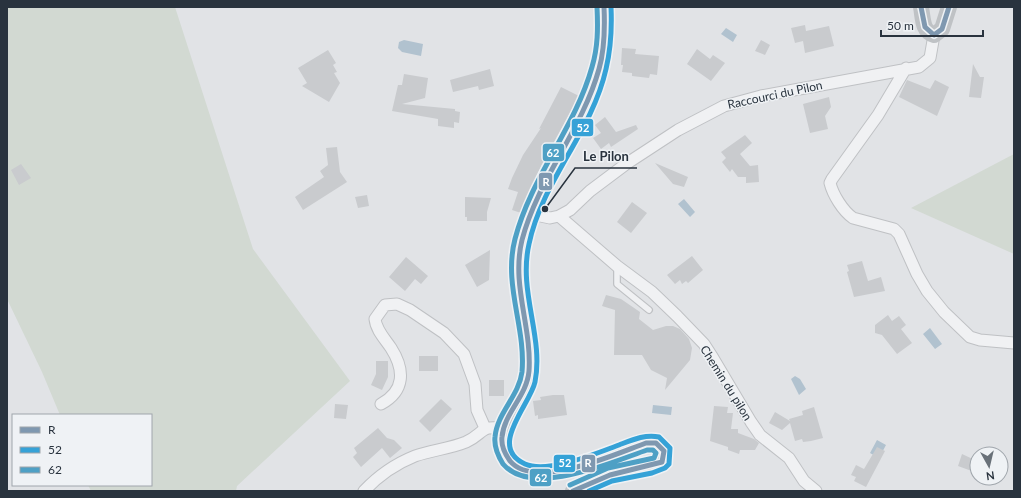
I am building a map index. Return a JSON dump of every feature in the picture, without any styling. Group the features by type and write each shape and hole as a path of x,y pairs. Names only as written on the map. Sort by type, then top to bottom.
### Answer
{"main road":[{"path":"572,491 592,481 615,474 653,466 662,462 664,451 656,443 646,443 556,471 537,474 527,472 511,463 504,451 502,439 504,429 525,390 529,371 517,281 518,261 522,238 531,214 597,78 605,40 604,7"},
{"path":"921,7 925,30 929,34 934,35 942,29 949,7"}],"street":[{"name":"Raccourci du Pilon","path":"559,216 570,210 590,191 626,164 678,130 724,106 761,96 906,68 919,67 930,58 934,35"},
{"path":"906,68 878,115 832,179 830,183 831,189 847,214 853,218 894,229 899,234 917,274 927,291 944,312 970,337 980,340 1014,343"},
{"path":"531,214 550,218 559,216"},
{"name":"Chemin du pilon","path":"559,216 617,266 652,292 704,344 757,431 789,458 804,481 816,491"},
{"path":"381,404 394,394 399,387 401,380 397,359 376,326 375,319 385,305 397,304 433,324 464,354 475,384 476,410 485,428"},
{"path":"364,491 382,473 414,456 466,442 485,428 490,427 504,429"}],"lane":[{"path":"617,266 617,284 648,310"}],"shaded area":[{"path":"7,7 175,7 253,249 350,381 237,486 236,491 91,491 88,486 152,486 152,414 60,414 42,372 7,299"},
{"path":"1014,154 1014,254 911,208"}],"water":[{"path":"726,28 737,35 733,42 721,34"},
{"path":"404,40 423,44 421,56 402,52 398,48 399,42"},
{"path":"684,199 695,212 690,217 678,204"},
{"path":"930,328 942,344 935,349 923,334"},
{"path":"795,376 800,379 806,389 799,395 791,379"},
{"path":"653,405 672,407 671,415 652,413"},
{"path":"877,440 886,445 879,458 870,453"}],"building":[{"path":"805,25 806,31 829,26 834,46 805,53 803,41 795,43 791,28"},
{"path":"761,40 770,45 765,55 755,51"},
{"path":"622,48 636,49 635,54 659,56 657,75 650,74 649,78 632,76 632,73 622,72"},
{"path":"697,49 710,59 713,55 725,63 711,81 687,64"},
{"path":"328,50 336,63 333,65 337,72 334,73 340,83 329,102 302,86 307,83 298,68"},
{"path":"973,64 980,77 984,77 981,98 969,97"},
{"path":"490,69 494,86 479,90 478,86 453,92 450,80"},
{"path":"404,74 428,78 425,98 402,104 455,109 455,111 460,112 459,123 454,122 454,128 438,126 438,119 392,111 398,85 402,85"},
{"path":"907,80 930,89 935,80 949,87 937,116 899,97"},
{"path":"561,87 579,96 541,166 521,213 512,210 518,192 508,189 512,178 523,155 541,128 539,129"},
{"path":"829,97 831,107 825,116 828,129 810,133 803,104"},
{"path":"605,117 616,132 636,125 638,129 611,147 609,143 601,149 593,138 601,133 595,125"},
{"path":"745,135 752,143 740,154 750,166 758,165 759,182 746,183 746,177 738,177 732,169 730,172 722,162 726,158 721,152"},
{"path":"337,147 340,172 347,182 303,210 295,197 324,177 320,171 328,165 326,148"},
{"path":"655,163 688,177 684,187 673,184"},
{"path":"21,164 31,178 19,185 11,170"},
{"path":"367,195 369,206 358,208 355,197"},
{"path":"465,197 491,198 487,212 487,221 467,221 467,217 465,217"},
{"path":"632,202 647,213 631,233 617,222"},
{"path":"490,250 489,280 477,287 465,265"},
{"path":"692,256 703,270 688,283 686,281 682,284 680,280 675,284 667,275"},
{"path":"406,257 428,276 421,284 415,279 405,291 389,277"},
{"path":"862,261 868,281 881,277 885,291 854,297 847,272 849,271 847,265"},
{"path":"606,295 621,299 640,312 639,319 653,330 666,326 673,326 680,329 689,339 692,348 690,360 665,390 667,378 651,370 642,355 614,355 615,310 602,306"},
{"path":"888,315 892,321 899,316 906,325 901,329 912,343 897,354 882,335 875,333 875,325"},
{"path":"419,356 438,356 438,371 419,371"},
{"path":"376,361 388,361 388,377 382,390 371,385 376,374"},
{"path":"489,380 504,380 504,396 489,396"},
{"path":"564,395 567,415 538,419 538,415 535,416 533,401 541,400 540,397"},
{"path":"441,399 452,409 430,432 419,421"},
{"path":"335,404 348,405 346,419 334,418"},
{"path":"714,406 728,407 727,413 733,413 731,429 738,429 738,433 754,439 759,443 755,450 740,450 739,454 728,450 728,447 710,441"},
{"path":"814,407 823,438 803,442 802,439 795,441 790,423 782,430 769,423 775,412 790,421 789,419 803,415 802,411"},
{"path":"378,428 387,438 394,440 402,448 390,458 382,448 361,467 353,457 357,453 354,448"},
{"path":"877,447 885,451 866,487 854,481 856,477 851,475 856,465 864,469"},
{"path":"962,454 969,457 969,470 958,466"}],"transit line":[{"name":"62","path":"570,485 608,468 654,458 656,453 653,450 647,450 594,469 552,478 533,478 516,474 503,464 495,444 497,428 517,389 522,372 521,339 512,273 512,256 515,239 522,216 531,195 575,111 592,67 596,45 597,7"},
{"name":"R","path":"573,491 610,475 662,462 664,451 656,443 646,443 615,455 576,467 556,471 537,472 522,469 510,461 502,443 504,428 524,388 529,371 528,338 520,290 519,273 519,257 522,240 538,196 582,113 599,69 603,46 604,7"},
{"name":"52","path":"589,491 612,481 652,473 665,468 669,464 670,448 659,437 649,436 634,439 572,461 546,466 535,466 525,464 514,457 510,447 510,437 514,425 532,391 535,382 537,365 534,331 528,297 526,262 529,244 535,221 545,199 590,114 599,92 609,54 611,7"},
{"name":"R","path":"921,7 925,27 934,35 942,29 949,7"}],"place":[{"name":"Le Pilon","path":"545,209"}]}
